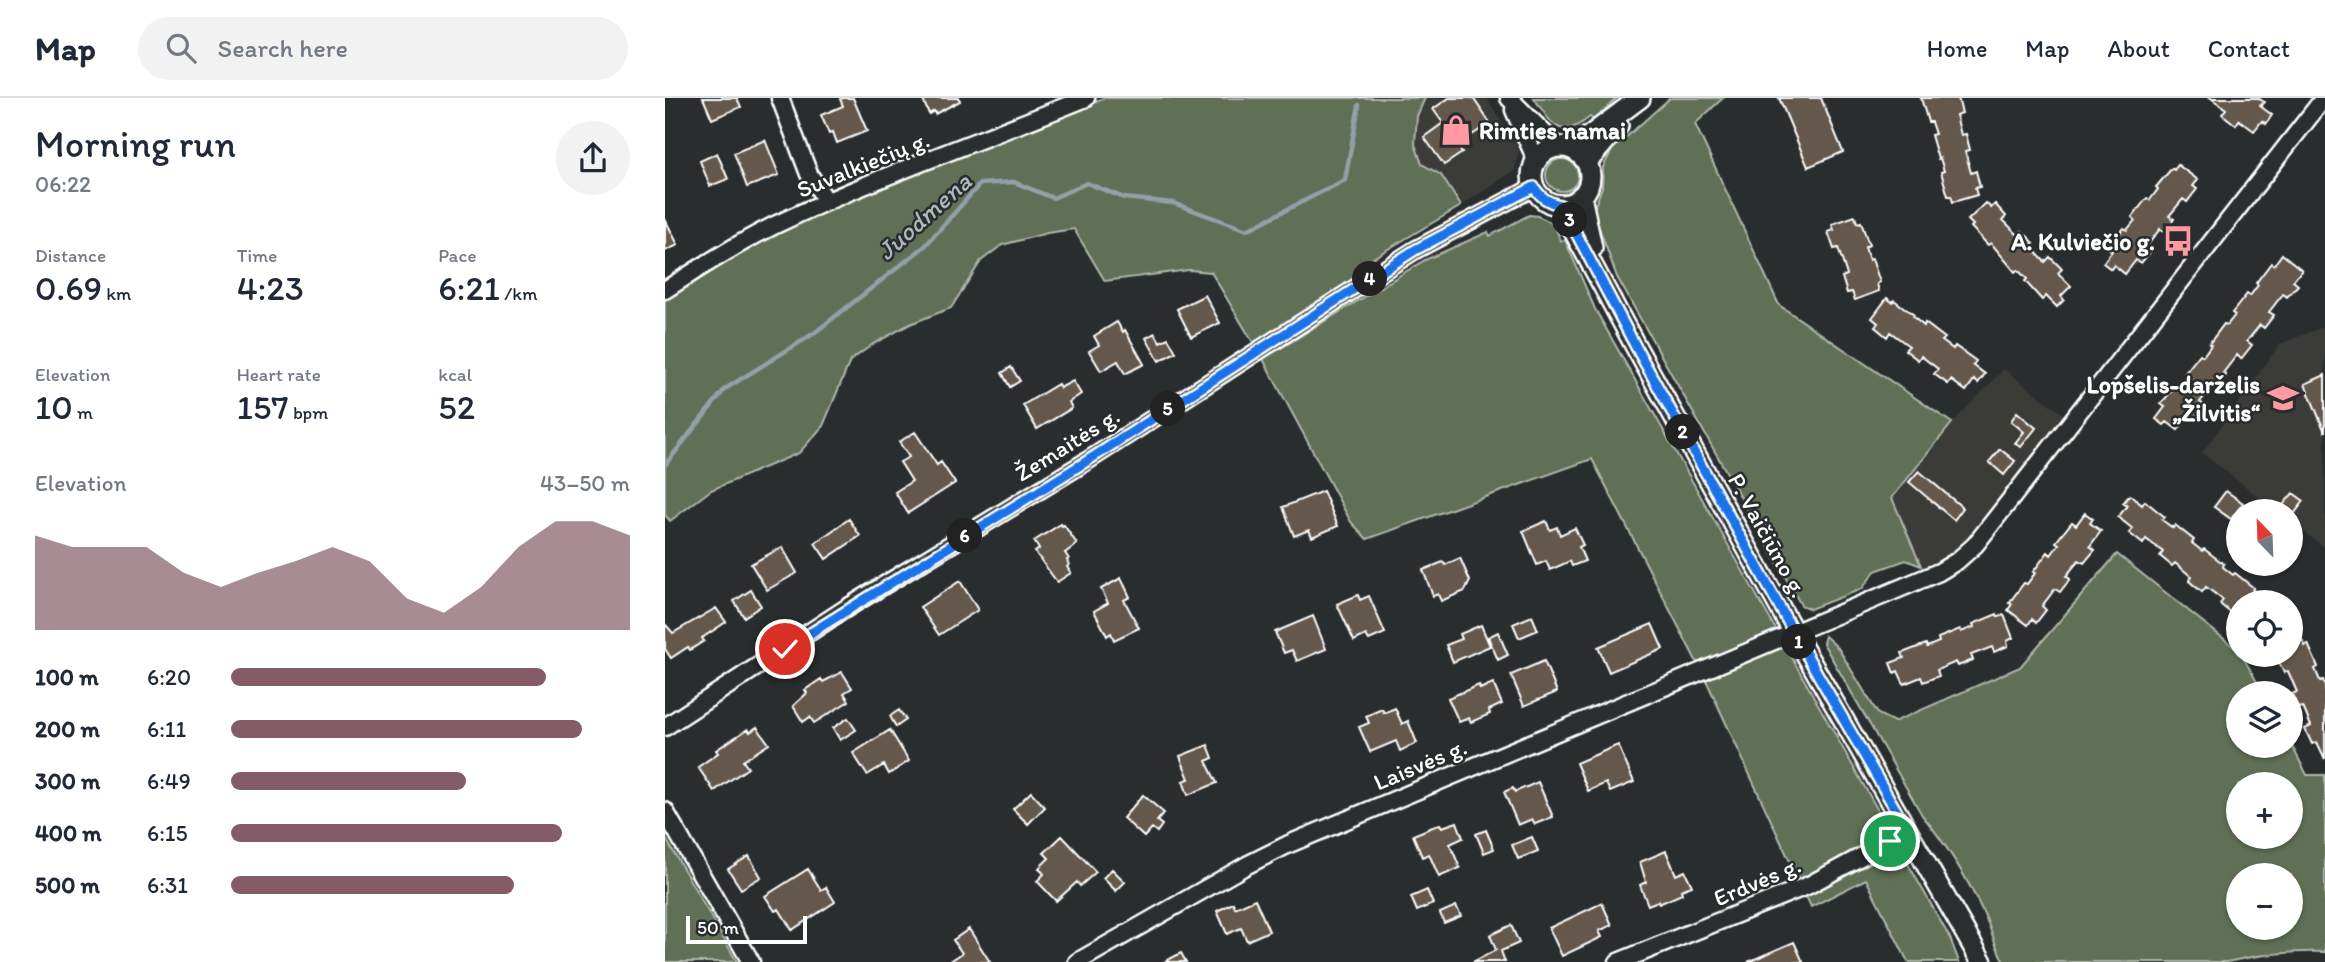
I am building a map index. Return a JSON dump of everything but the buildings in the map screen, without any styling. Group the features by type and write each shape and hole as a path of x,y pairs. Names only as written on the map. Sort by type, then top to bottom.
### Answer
{"main road":[{"path":"1572,153 1639,98"},
{"path":"1549,149 1572,153 1590,174 1588,186 1581,196 1571,202 1560,205 1549,202 1540,196 1534,187 1532,173 1537,160 1549,149"},
{"name":"P. Vaičiūno g.","path":"1581,196 1600,276"},
{"name":"P. Vaičiūno g.","path":"1560,205 1794,633 1982,962"}],"street":[{"path":"780,98 809,174 827,202"},
{"name":"Suvalkiečių g.","path":"665,290 743,242 827,202 1086,98"},
{"path":"1509,98 1572,153"},
{"path":"1509,98 1537,160"},
{"path":"1794,633 1939,572 1975,545 2324,98"},
{"name":"Žemaitės g.","path":"665,727 845,609 1087,461 1415,250 1534,187"},
{"name":"Laisvės g.","path":"1077,962 1289,844 1794,633"},
{"path":"665,811 751,962"},
{"name":"Erdvės g.","path":"1618,962 1808,885 1908,831"}],"shaded area":[{"path":"1426,98 1487,98 1519,151 1515,170 1461,206 1441,175 1422,164 1415,144 1417,116"},
{"name":"Lopšelis-darželis „Žilvitis“","path":"2325,326 2325,548 2303,531 2303,499 2261,499 2202,453 2280,344"},
{"path":"2004,369 2081,428 1965,572 1921,566 1892,498 1952,423"}],"green space":[{"path":"1104,98 1425,98 1417,116 1415,144 1422,164 1441,175 1461,206 1368,261 1361,279 1254,344 1211,272 1189,270 1105,281 1074,229 1002,245 981,261 951,308 910,324 873,344 850,361 823,426 799,453 711,490 670,521 665,515 665,299 760,241 830,207"},
{"path":"1534,98 1617,98 1594,120 1590,117 1571,128 1563,129 1551,122"},
{"path":"1670,98 1723,98 1695,124 1779,305 1952,423 1892,498 1921,566 1906,560 1875,571 1862,589 1810,609 1801,605 1617,277 1593,211 1602,187 1603,167 1612,150"},
{"path":"1562,159 1573,164 1578,175 1573,186 1562,191 1551,186 1546,175 1551,164"},
{"path":"1529,215 1538,216 1554,224 1561,241 1565,240 1595,309 1950,938 1959,962 1908,962 1866,879 1811,907 1706,680 1592,459 1367,539 1351,522 1263,359 1425,260 1488,232 1490,236"},
{"path":"2117,554 2226,640 2226,667 2249,667 2256,681 2226,681 2226,758 2298,758 2307,775 2325,775 2325,952 2276,954 2227,962 2004,962 1963,874 1922,815 1823,643 1825,636 1838,648 1878,714 1894,722 2020,667"},
{"path":"665,837 737,962 665,962"}],"waterway":[{"name":"Juodmena","path":"665,465 725,389 813,334 925,246 980,184 1014,182 1053,198 1087,183 1124,198 1173,203 1247,230 1345,180 1359,105"}],"place":[{"name":"Rimties namai","path":"1456,130"},
{"name":"A. Kulviečio g.","path":"2178,241"},
{"name":"Lopšelis-darželis „Žilvitis“","path":"2283,398"}],"route":[{"path":"785,649 845,609 1087,461 1415,250 1534,187 1540,196 1560,205 1566,214 1637,349 1794,633 1908,831 1890,841"}]}
